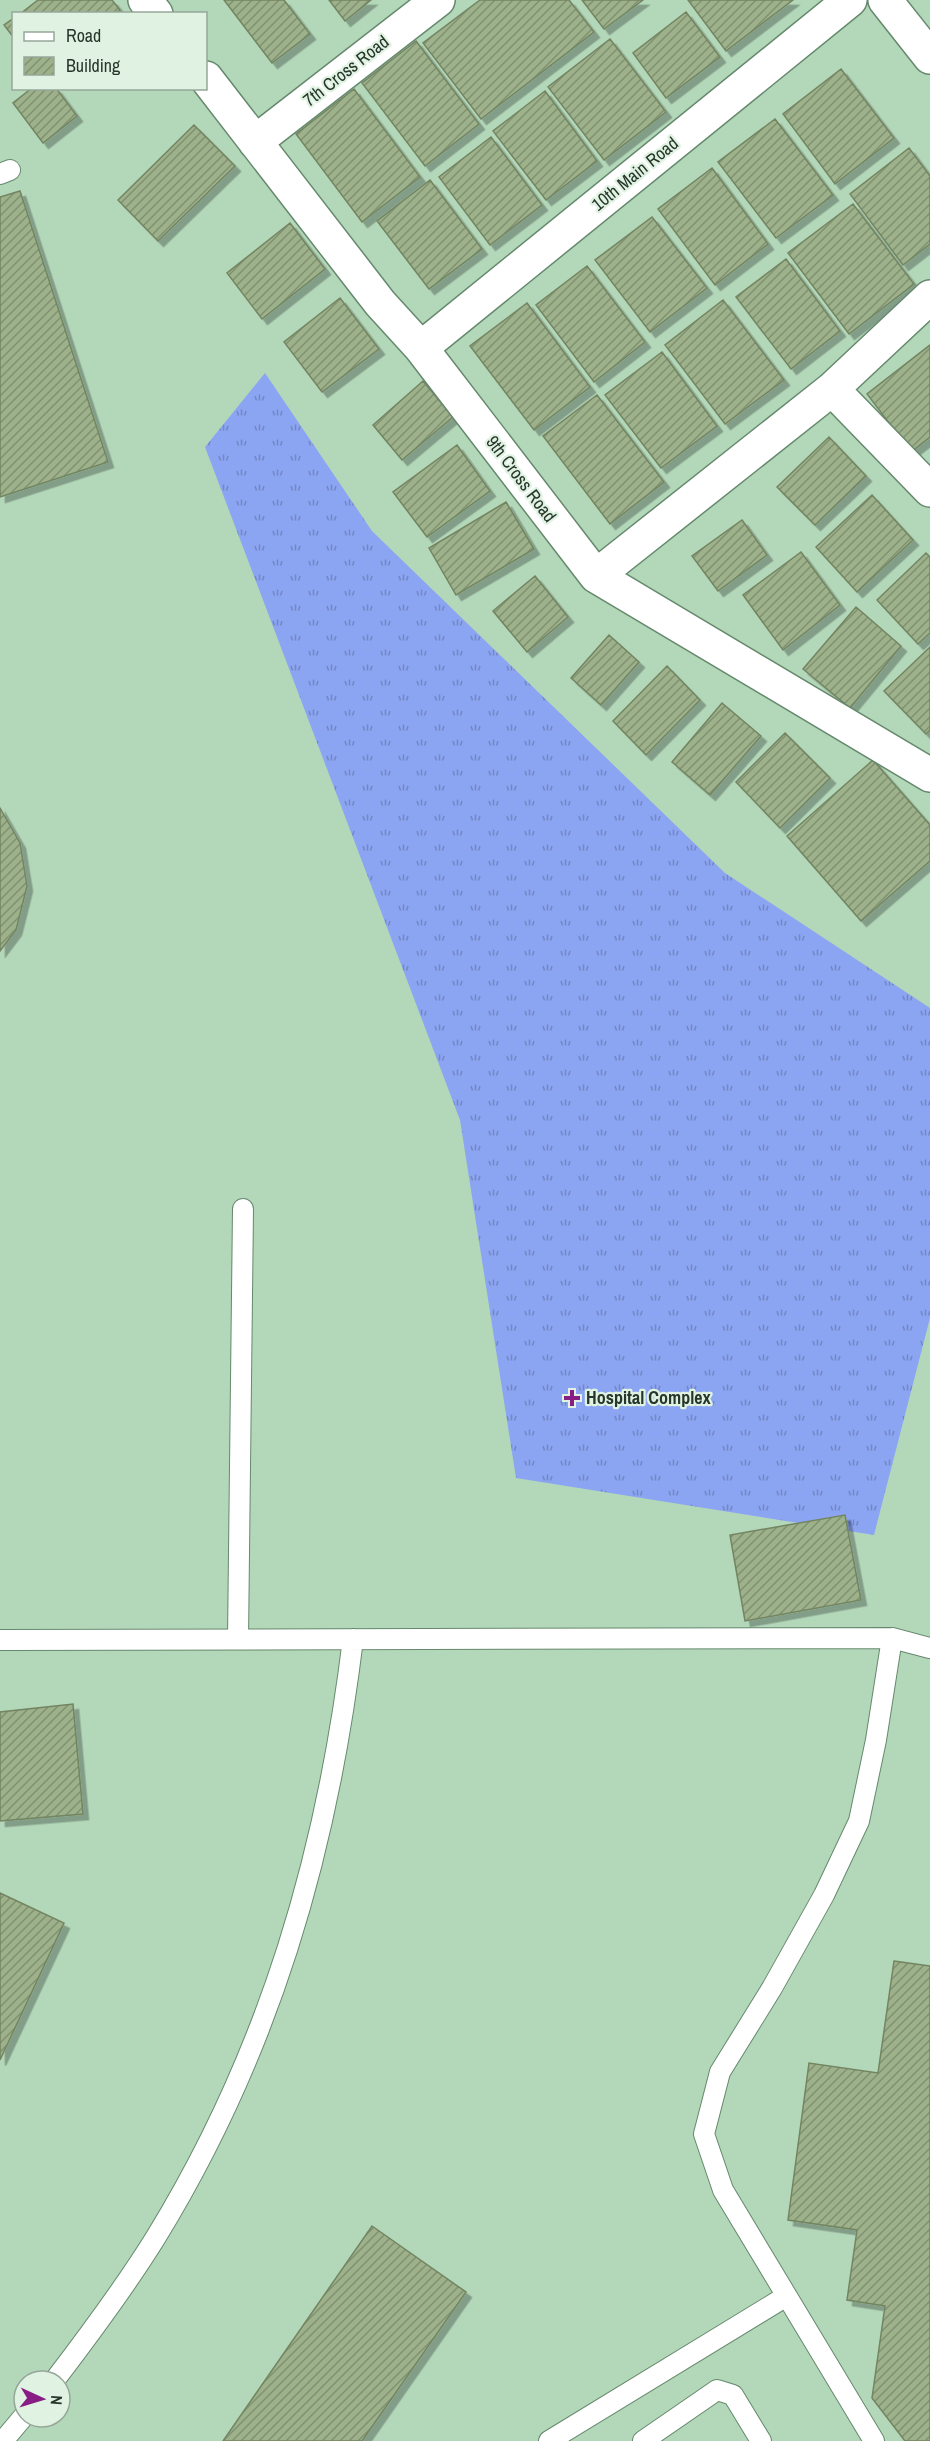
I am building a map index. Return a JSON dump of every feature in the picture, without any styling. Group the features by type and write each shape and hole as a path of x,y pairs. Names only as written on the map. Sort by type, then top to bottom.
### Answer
{"street":[{"path":"145,0 154,12"},
{"name":"7th Cross Road","path":"255,142 438,0"},
{"name":"10th Main Road","path":"421,348 850,0"},
{"path":"885,0 930,57"},
{"name":"9th Cross Road","path":"207,79 380,303 421,348 596,576 930,775"},
{"path":"596,576 832,390 930,297"},
{"path":"832,390 930,490"}],"lane":[{"path":"238,1639 243,1209"},
{"path":"0,1640 892,1638 930,1648"},
{"path":"874,2441 785,2297 723,2190 704,2134 720,2072 772,1988 824,1894 859,1821 892,1638"},
{"path":"63,2369 106,2312 156,2236 200,2157 240,2076 274,1991 308,1884 324,1818 342,1729 353,1639"},
{"path":"549,2441 785,2297"},
{"path":"643,2441 717,2390 733,2396 761,2441"},
{"path":"3,2441 13,2429"}],"green space":[{"path":"265,373 372,531 725,873 930,1008 930,1318 874,1535 516,1478 460,1120 205,447"}],"building":[{"path":"38,0 112,0 120,10 118,12 23,12"},
{"path":"224,0 284,0 310,34 272,63"},
{"path":"329,0 371,0 345,21"},
{"path":"480,0 569,0 594,32 481,119 423,43"},
{"path":"582,0 643,0 604,29"},
{"path":"688,0 793,0 726,51"},
{"path":"686,12 720,57 666,98 633,53"},
{"path":"12,19 12,35 4,25"},
{"path":"610,39 666,112 604,160 548,87"},
{"path":"416,41 479,124 425,166 362,83"},
{"path":"841,69 894,138 835,184 783,114"},
{"path":"354,89 420,177 362,222 296,134"},
{"path":"29,90 58,90 77,116 43,143 13,103"},
{"path":"545,91 597,161 546,200 493,131"},
{"path":"775,119 833,195 776,238 718,162"},
{"path":"194,125 235,166 158,241 118,200"},
{"path":"491,137 542,205 490,245 439,177"},
{"path":"909,148 930,176 930,244 903,265 850,194"},
{"path":"712,168 768,244 715,285 658,209"},
{"path":"430,180 482,249 429,289 377,221"},
{"path":"20,191 108,462 0,497 0,197"},
{"path":"853,204 914,284 849,334 788,253"},
{"path":"652,217 707,288 650,332 595,260"},
{"path":"290,223 325,269 262,319 227,273"},
{"path":"786,259 840,331 791,369 736,297"},
{"path":"587,266 645,342 594,382 536,305"},
{"path":"340,298 379,349 322,392 284,342"},
{"path":"723,300 784,380 725,424 665,345"},
{"path":"527,303 590,387 534,430 470,346"},
{"path":"930,345 930,437 911,452 867,394"},
{"path":"662,352 717,426 661,468 605,395"},
{"path":"423,381 453,417 402,460 373,425"},
{"path":"597,395 664,482 610,524 543,436"},
{"path":"829,437 866,476 815,525 777,487"},
{"path":"457,445 490,491 427,537 393,492"},
{"path":"872,495 913,540 857,592 816,547"},
{"path":"506,502 534,549 456,595 429,548"},
{"path":"742,520 767,555 718,591 692,556"},
{"path":"801,552 840,605 783,650 743,595"},
{"path":"926,553 930,557 930,633 918,644 877,600"},
{"path":"535,576 568,617 527,652 493,611"},
{"path":"856,607 901,646 850,708 803,669"},
{"path":"609,635 639,662 601,705 571,678"},
{"path":"930,647 930,730 926,734 884,691"},
{"path":"667,666 700,700 646,755 613,721"},
{"path":"722,703 761,736 710,795 672,762"},
{"path":"785,733 830,778 780,828 736,782"},
{"path":"873,760 930,825 930,861 861,921 787,836"},
{"path":"0,808 20,843 27,886 16,930 0,951"},
{"path":"845,1515 861,1600 745,1621 730,1535"},
{"path":"73,1704 83,1814 0,1821 0,1712"},
{"path":"0,1893 64,1923 0,2060"},
{"path":"894,1961 930,1966 930,2441 905,2441 872,2398 885,2306 847,2300 857,2230 788,2220 809,2063 878,2073"},
{"path":"372,2226 466,2292 362,2441 223,2441"}],"place":[{"name":"Hospital Complex","path":"572,1398"}]}
